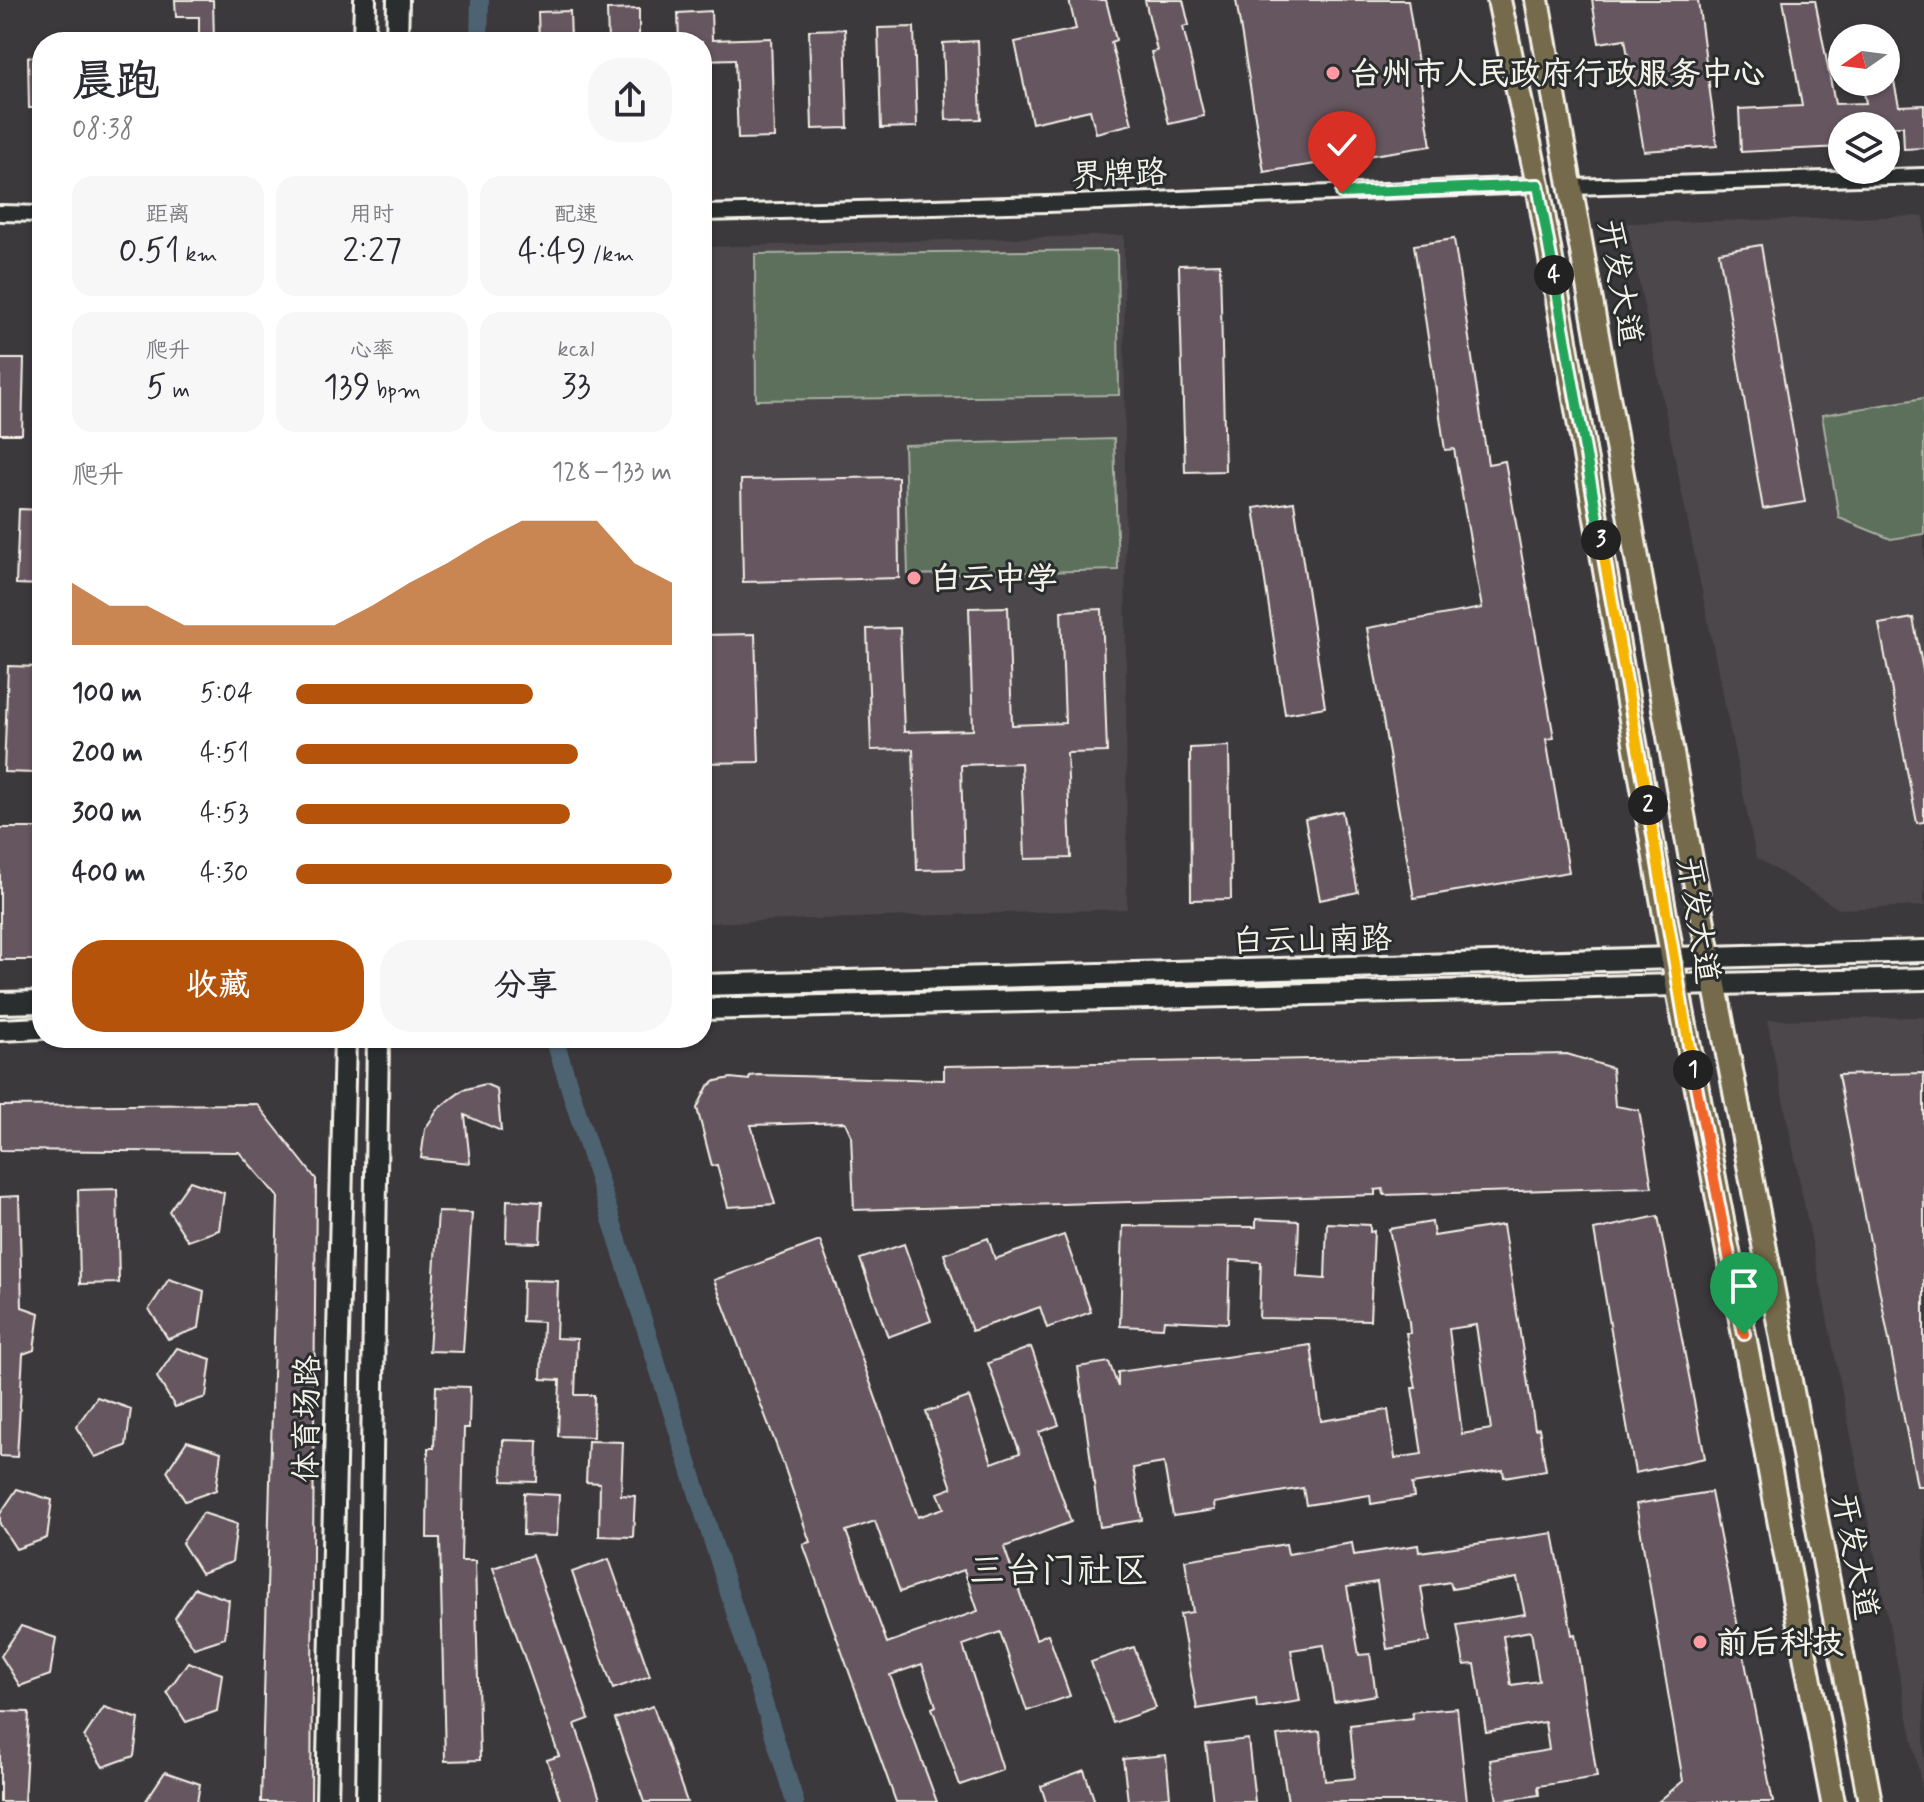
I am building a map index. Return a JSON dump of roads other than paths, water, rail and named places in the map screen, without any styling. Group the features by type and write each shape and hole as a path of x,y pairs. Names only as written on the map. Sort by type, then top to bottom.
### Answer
{"main road":[{"path":"364,32 365,0"},
{"path":"397,32 398,0"},
{"name":"开发大道","path":"1499,0 1538,185 1677,984 1833,1802"},
{"name":"开发大道","path":"1537,0 1710,959 1870,1802"},
{"name":"白云山南路","path":"712,985 1924,951"},
{"name":"白云山南路","path":"712,1009 1924,979"},
{"path":"0,1003 32,1002"},
{"path":"0,1030 32,1028"},
{"name":"体育场路","path":"327,1802 345,1048"},
{"path":"367,1802 378,1048"}],"street":[{"path":"1572,187 1924,176"},
{"name":"界牌路","path":"712,213 1048,204 1538,185"},
{"path":"0,213 32,214"}],"waterway":[{"path":"479,32 480,0"},
{"path":"557,1048 795,1802"}],"place":[{"name":"台州市人民政府行政服务中心","path":"1333,73"},
{"name":"白云中学","path":"914,578"},
{"name":"前后科技","path":"1700,1642"}],"district":[{"name":"三台门社区","path":"1059,1569"}]}
